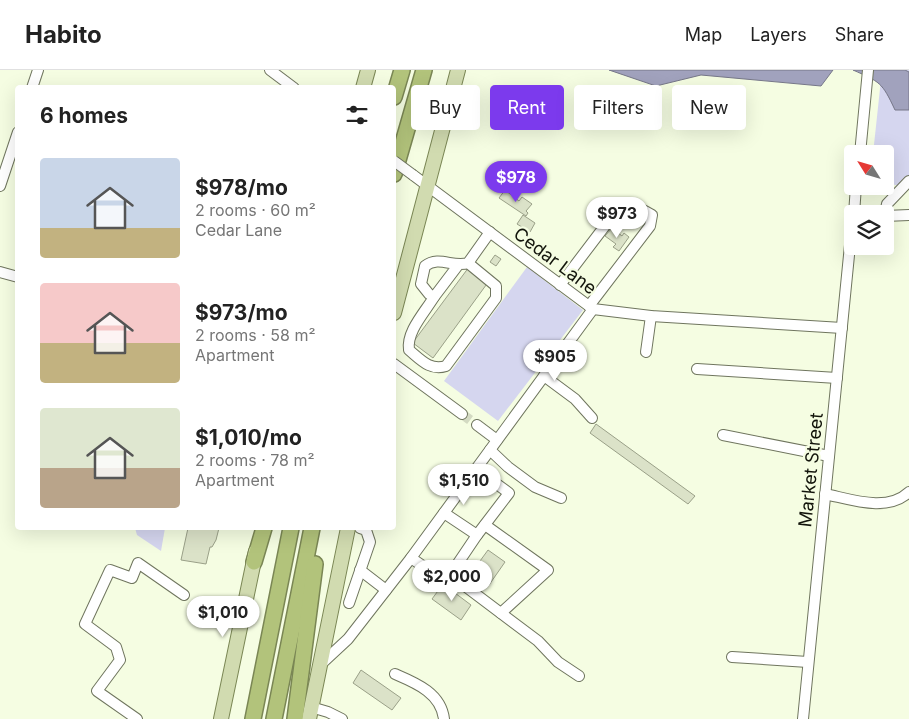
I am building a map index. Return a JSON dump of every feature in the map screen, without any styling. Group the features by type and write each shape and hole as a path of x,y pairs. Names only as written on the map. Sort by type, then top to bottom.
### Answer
{"highway":[{"path":"396,91 402,70"},
{"path":"396,167 424,70"},
{"path":"254,562 262,530"},
{"path":"253,719 291,530"},
{"path":"274,719 312,530"},
{"path":"295,719 319,530"}],"main road":[{"path":"364,85 368,70"},
{"path":"396,305 426,185 458,70"},
{"path":"310,713 348,530"},
{"path":"221,719 254,562"}],"street":[{"path":"33,85 38,70"},
{"path":"270,70 290,85"},
{"path":"861,145 868,70"},
{"path":"0,186 3,166 15,139"},
{"name":"Cedar Lane","path":"396,162 591,307 651,316 842,328"},
{"path":"887,205 909,180"},
{"path":"320,665 344,643 411,558 544,376 650,226 652,215 640,208 629,205 617,210 560,285"},
{"path":"894,215 909,215"},
{"path":"434,297 428,294 421,284 425,266 430,262 440,260 463,263 496,286 496,298 446,366 437,369 431,367 409,350 410,335 434,297 463,263 490,232"},
{"name":"Market Street","path":"803,719 849,255"},
{"path":"0,272 15,276"},
{"path":"646,352 651,316"},
{"path":"396,365 462,414"},
{"path":"697,369 837,378"},
{"path":"544,376 575,399 592,418"},
{"path":"477,425 497,440"},
{"path":"723,435 829,456"},
{"path":"490,450 535,488 561,498"},
{"path":"448,578 477,535 509,493 476,469"},
{"path":"825,494 888,503 909,492"},
{"path":"444,513 477,535"},
{"path":"485,525 548,570 501,614"},
{"path":"349,603 370,542 366,530"},
{"path":"411,558 439,578 457,580 538,641 558,662 579,676"},
{"path":"137,719 98,690 120,660 116,647 85,624 110,570 132,578 138,562 184,595"},
{"path":"360,570 386,590"},
{"path":"732,657 808,662"},
{"path":"395,674 435,696 440,703 444,719"},
{"path":"310,713 328,712 342,719"}],"shaded area":[{"path":"609,70 833,70 821,86 701,75 653,85"},
{"path":"853,70 905,70 909,72 909,110 895,110 887,94 879,84"},
{"path":"882,70 909,70 909,189 894,185 894,145 874,145"},
{"path":"527,267 583,310 498,421 444,381"},
{"path":"136,530 165,530 161,551 137,535"}],"building":[{"path":"505,190 519,201 522,197 532,204 526,211 528,213 526,216 499,198"},
{"path":"523,215 535,223 530,232 517,224"},
{"path":"612,228 622,236 624,233 629,237 619,251 613,247 616,244 605,236"},
{"path":"495,255 501,259 496,266 490,262"},
{"path":"469,267 489,281 433,358 413,343"},
{"path":"596,424 695,496 688,504 590,433"},
{"path":"188,530 218,530 216,540 212,547 210,547 206,564 181,560"},
{"path":"488,550 505,562 489,585 472,572"},
{"path":"443,584 471,605 461,620 432,599"},
{"path":"361,670 401,698 392,710 353,683"}],"tunnel":[{"path":"462,414 477,425"}]}
